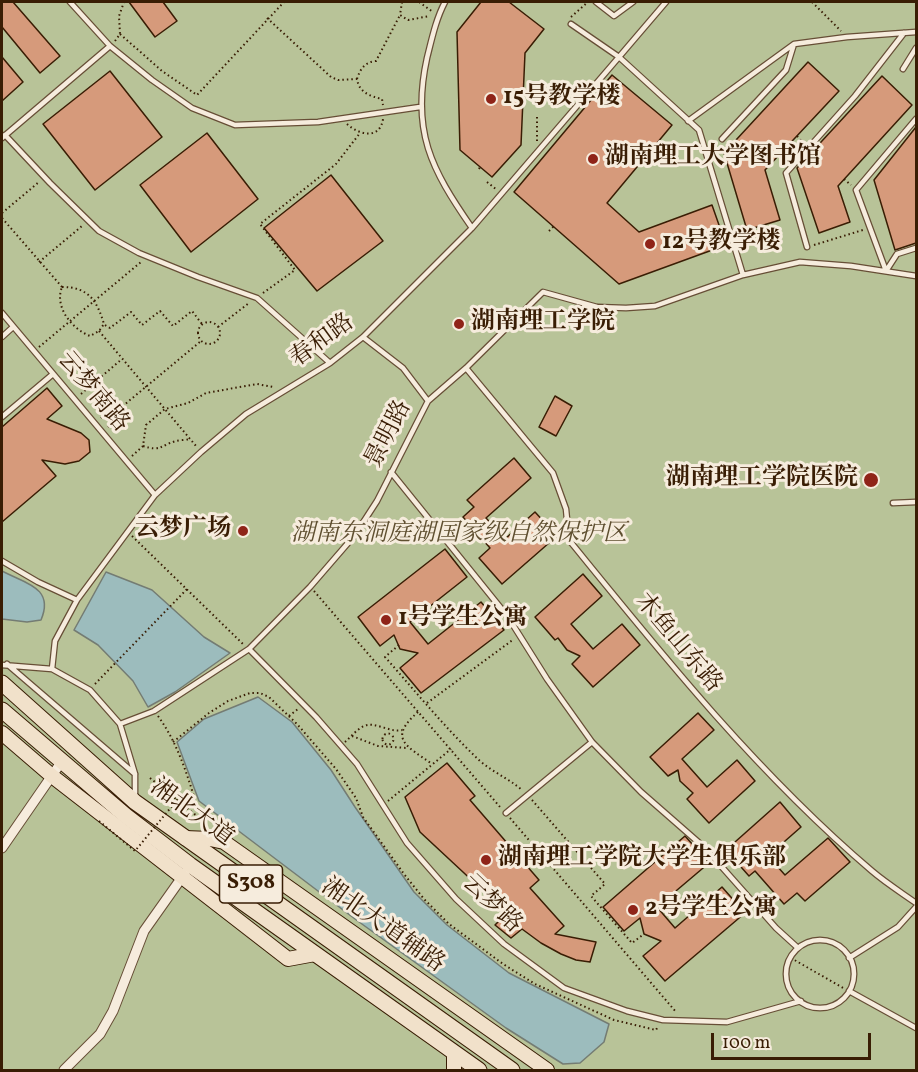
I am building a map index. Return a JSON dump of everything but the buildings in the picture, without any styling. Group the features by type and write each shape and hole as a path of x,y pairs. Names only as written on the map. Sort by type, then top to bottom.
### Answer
{"highway":[{"name":"湘北大道","path":"2,683 135,802 512,1071"},
{"name":"湘北大道","path":"2,710 126,816 186,871 315,954 479,1071"}],"main road":[{"path":"2,733 52,776 186,871"},
{"name":"湘北大道辅路","path":"185,838 224,842 547,1071"},
{"path":"454,1053 454,1071"}],"street":[{"path":"2,848 62,761"},
{"path":"64,1071 100,1034 113,1011 144,931 186,871"}],"lane":[{"path":"70,2 110,46 152,80 192,108 235,125 318,122 420,107"},
{"path":"445,2 438,15 423,75 420,107 424,137 432,162 452,200 472,228"},
{"path":"596,2 614,16 633,2"},
{"path":"619,57 666,2"},
{"path":"571,24 619,57 699,130 743,275"},
{"path":"688,120 795,44 847,37 916,32"},
{"path":"807,247 786,173 855,96 904,33"},
{"path":"722,139 786,70 795,44"},
{"path":"110,46 3,137 99,231 148,257 257,298 330,363"},
{"path":"903,69 916,48"},
{"name":"春和路","path":"52,669 55,641 77,600 154,495 246,414 330,363 363,337 472,228 619,57"},
{"path":"886,271 856,190 916,119"},
{"path":"886,271 897,254 916,248"},
{"name":"景明路","path":"120,724 154,711 249,649 355,536 377,501 428,401 466,368 543,292 597,307 626,308 655,306 743,275 800,262 851,266 916,276"},
{"name":"云梦南路","path":"2,313 154,495"},
{"path":"2,337 13,327"},
{"path":"363,337 403,368 428,401"},
{"name":"木鱼山东路","path":"466,368 553,473 566,509 569,540 706,706 801,804 873,872 916,905 898,927 849,958"},
{"path":"2,417 52,374"},
{"path":"391,472 508,617 547,679 592,742 641,792 705,848 776,928 798,948"},
{"path":"893,503 916,502"},
{"path":"2,561 38,582 77,600"},
{"name":"云梦路","path":"249,649 304,704 357,764 407,843 456,899 504,944 564,988 627,1011 663,1020 727,1022 801,1001"},
{"path":"4,664 52,669 90,690 120,724 135,774 135,802"},
{"path":"4,664 135,774"},
{"path":"506,813 592,742"},
{"path":"814,940 832,941 846,952 854,968 852,986 842,1000 826,1008 808,1006 794,996 786,980 788,962 798,948 814,940"},
{"path":"849,991 916,1028"}],"path":[{"path":"110,46 120,34 119,16 124,2"},
{"path":"120,34 162,71 197,95 284,2"},
{"path":"345,119 356,132 366,135 378,131 383,123 382,99 365,94 358,88 357,78 360,69 369,62 376,61 400,15 402,2"},
{"path":"419,2 438,15"},
{"path":"571,17 588,2"},
{"path":"812,2 847,37"},
{"path":"400,15 408,20 438,15"},
{"path":"267,18 331,77 338,80 357,78"},
{"path":"536,155 537,114"},
{"path":"218,327 295,270 260,224 336,164 360,133"},
{"path":"2,213 44,177"},
{"path":"487,182 500,192"},
{"path":"2,218 62,287 73,287 95,300 104,324 110,328 131,312 142,325 160,311 172,326 192,311 202,324"},
{"path":"39,262 88,220"},
{"path":"549,231 554,226"},
{"path":"807,247 870,228"},
{"path":"34,352 148,257"},
{"path":"62,287 60,302 70,321 90,336 99,331 104,324"},
{"path":"209,322 218,327 220,335 217,342 210,345 201,341 198,334 202,324 209,322"},
{"path":"99,331 201,452"},
{"path":"102,432 117,420 118,411 201,341"},
{"path":"74,400 122,360"},
{"path":"126,461 143,447 146,425 165,408 188,403 206,393 230,388 257,384 285,390"},
{"path":"94,423 112,408 118,411"},
{"path":"143,447 153,450 163,448 173,441 190,439"},
{"path":"128,532 249,649"},
{"path":"310,586 683,1020"},
{"path":"90,690 187,589"},
{"path":"427,704 519,635"},
{"path":"399,645 385,657 479,760 498,776 513,782 528,795 605,884 591,897 632,944 644,934"},
{"path":"173,742 228,701 250,693 260,693 289,717 336,769 356,798 363,817 424,899 449,924 503,964 535,984 589,1010 614,1020 656,1030 663,1020"},
{"path":"289,717 304,704"},
{"path":"154,711 173,742 199,813"},
{"path":"418,712 402,730 401,736 410,748 432,764"},
{"path":"341,745 364,726 402,730"},
{"path":"389,734 390,730"},
{"path":"386,746 384,735 389,734"},
{"path":"386,746 394,740 389,734"},
{"path":"352,736 378,746 410,748"},
{"path":"382,806 451,750"},
{"path":"150,778 208,825"},
{"path":"99,821 135,851 177,800"},
{"path":"791,958 849,991"}],"green space":[{"name":"湖南东洞庭湖国家级自然保护区","path":"2,2 916,2 916,1070 2,1070"}],"water":[{"path":"2,571 28,583 41,593 44,609 41,620 27,622 2,619"},
{"path":"106,572 152,590 204,637 230,653 175,692 148,707 133,681 98,645 74,630"},
{"path":"258,697 292,722 331,770 414,892 447,925 509,973 609,1024 604,1042 580,1063 563,1064 506,1028 355,919 199,801 177,742 204,719"}],"place":[{"name":"15号教学楼","path":"491,99"},
{"name":"湖南理工大学图书馆","path":"593,159"},
{"name":"12号教学楼","path":"650,244"},
{"name":"湖南理工学院","path":"459,324"},
{"name":"湖南理工学院医院","path":"871,480"},
{"name":"云梦广场","path":"243,531"},
{"name":"1号学生公寓","path":"386,620"},
{"name":"湖南理工学院大学生俱乐部","path":"486,860"},
{"name":"2号学生公寓","path":"633,910"}]}
